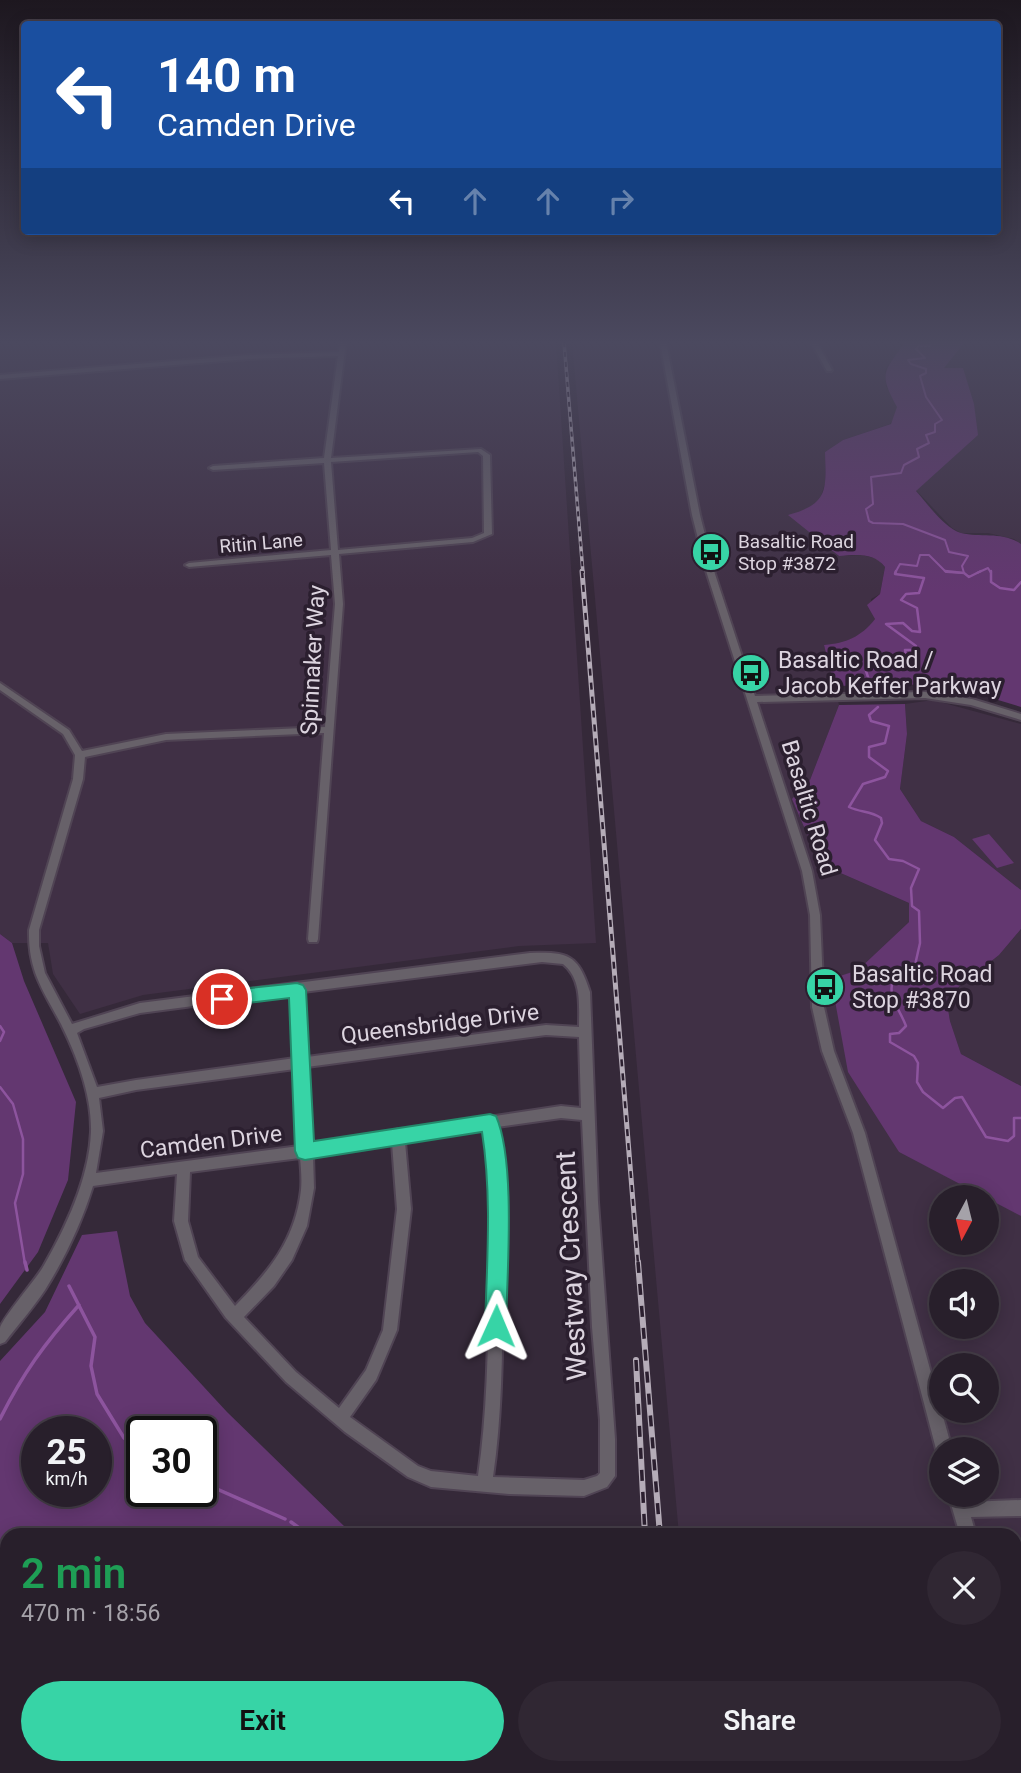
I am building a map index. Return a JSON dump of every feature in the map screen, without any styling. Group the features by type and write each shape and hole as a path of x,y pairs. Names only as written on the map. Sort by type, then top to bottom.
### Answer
{"street":[{"name":"Spinnaker Way","path":"313,939 339,604 327,459 331,425"},
{"name":"Basaltic Road","path":"679,425 701,537 807,871 815,915 818,1007 828,1051 859,1133 941,1437"},
{"name":"Ritin Lane","path":"189,565 485,537 488,534 485,452 473,448 327,459"},
{"path":"213,468 327,459"},
{"path":"0,685 66,732 80,755 78,779 34,930 32,950 53,1002 70,1031 92,1094 97,1132 88,1180 69,1231 40,1285 0,1337"},
{"path":"751,699 925,695 964,701 1021,717"},
{"path":"80,755 166,737 329,730"},
{"name":"Westway Crescent","path":"70,1031 140,1009 297,990 444,968 556,957 570,961 579,971 584,992 599,1330 607,1415 607,1476 601,1482 584,1488 431,1479 413,1472 340,1419 291,1377 235,1315 192,1260 181,1221 184,1167"},
{"path":"235,1315 269,1281 286,1255 302,1222 308,1188 297,990"},
{"name":"Queensbridge Drive","path":"92,1094 136,1085 546,1030 585,1032"},
{"name":"Camden Drive","path":"88,1180 305,1151 561,1112 589,1115"},
{"path":"485,1483 496,1369 498,1217 496,1162 490,1122"},
{"path":"340,1419 371,1375 390,1330 404,1209 398,1136"},
{"path":"999,1506 1021,1508"},
{"path":"960,1507 966,1528"}],"shaded area":[{"path":"0,425 562,425 596,943 519,946 143,995 80,1014 53,974 48,943 12,943 0,934"},
{"path":"579,425 888,425 843,440 825,452 825,483 820,500 809,510 838,556 862,555 878,559 885,567 880,594 871,599 875,619 866,631 844,643 824,645 839,705 810,780 820,864 909,903 909,922 858,970 831,980 899,1152 964,1185 929,1185 929,1255 999,1255 999,1204 1021,1216 1021,1528 678,1528"},
{"path":"889,425 977,425 978,435 916,491 942,521 955,530 1006,538 1021,544 1021,707 945,684 834,686 824,645 852,638 875,619 867,605 880,594 885,567 870,557 839,556 788,515 811,506 818,500 825,486 825,452 843,440"},
{"path":"944,425 1021,425 1021,544 1014,539 988,533 961,533 952,528 916,490 944,463"},
{"path":"933,700 1021,724 1021,890 954,837 921,821 900,789 907,734 905,704"},
{"path":"905,704 907,734 900,789 921,821 954,837 1021,890 1021,929 999,955 946,997 950,1021 961,1054 1021,1086 1021,1216 999,1204 999,1185 962,1185 899,1152 848,1072 831,979 858,970 909,922 909,903 820,864 792,799 810,780 839,705"},
{"path":"989,834 1014,863 997,868 972,839"},
{"path":"1021,929 1021,1086 961,1054 950,1021 946,997 999,955"},
{"path":"0,934 12,943 24,981 76,1102 68,1180 38,1252 0,1304"},
{"path":"117,1231 130,1296 145,1323 227,1412 348,1528 0,1528 0,1361 45,1312 82,1235"}],"waterway":[{"path":"935,425 935,432 926,435 929,443 917,449 919,457 904,465 901,473 871,477 873,504 866,509 869,521 873,523 903,524 945,540 949,552 968,556 962,566 964,573"},
{"path":"896,572 900,564 917,566 920,555 929,555 945,571"},
{"path":"977,573 988,568 991,573"},
{"path":"945,571 964,573"},
{"path":"945,571 964,573"},
{"path":"977,573 981,571"},
{"path":"870,683 866,671 872,661 884,653 891,655 896,662 907,662 905,650 915,650 916,646 886,624 903,623 912,631 920,632 917,608 901,600 906,594 919,593 924,578 895,574 896,572"},
{"path":"964,573 969,577 977,573"},
{"path":"991,573 991,582 1000,588 1014,590 1021,582"},
{"path":"878,707 869,715 871,721 889,726 885,743 869,747 869,757 888,771 885,777 863,784 849,807 881,818 882,823 875,840 889,859 903,861 919,869 911,888 912,906 919,911 920,943 913,974 894,976 892,996 906,1026 899,1033 890,1034 890,1042 914,1056 918,1063 917,1082 923,1092 943,1108 955,1098 962,1097 986,1137 1008,1141 1014,1136 1014,1118 1021,1118"},
{"path":"0,1026 4,1032 0,1041"},
{"path":"0,1087 13,1104 23,1139 23,1174 15,1203 25,1264"},
{"path":"25,1262 27,1270"},
{"path":"69,1286 79,1305"},
{"path":"0,1419 35,1359 79,1305"},
{"path":"79,1305 95,1337 91,1366 97,1394 126,1440"},
{"path":"217,1489 285,1519"},
{"path":"291,1522 299,1528"}],"railway":[{"path":"571,425 583,573"},
{"path":"582,571 638,1264"},
{"path":"638,1262 659,1528"},
{"path":"636,1360 645,1528"}],"place":[{"name":"Basaltic Road Stop #3872","path":"711,552"},
{"name":"Basaltic Road / Jacob Keffer Parkway","path":"751,673"},
{"name":"Basaltic Road Stop #3870","path":"825,987"}],"route":[{"path":"222,999 297,990 305,1151 490,1122 496,1162 498,1217 496,1326"}]}
